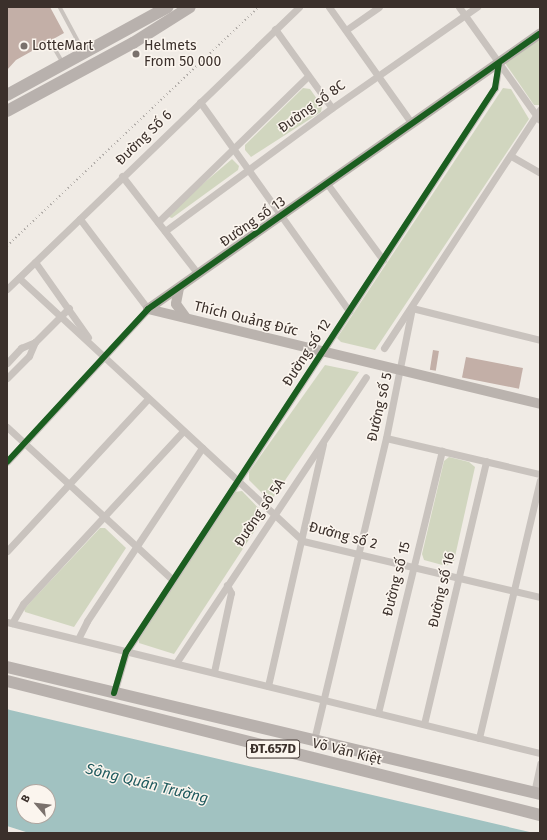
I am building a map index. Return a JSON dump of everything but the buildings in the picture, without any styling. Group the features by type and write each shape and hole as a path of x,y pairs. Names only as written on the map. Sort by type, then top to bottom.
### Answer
{"main road":[{"path":"7,94 168,7"},
{"path":"7,111 190,7"},
{"path":"64,64 71,76"},
{"name":"Võ Văn Kiệt","path":"7,667 537,794"},
{"name":"Võ Văn Kiệt","path":"7,681 110,709 535,813"},
{"path":"110,709 114,693"},
{"path":"535,813 537,794"}],"street":[{"name":"Đường Số 6","path":"7,289 80,220 122,176 299,7"},
{"path":"329,7 412,124"},
{"path":"346,30 379,7"},
{"path":"459,7 538,118"},
{"name":"Đường số 8C","path":"165,231 332,108 477,7"},
{"path":"275,29 332,108"},
{"name":"Đường số 13","path":"7,462 148,309 328,185 412,124 499,64 540,33"},
{"name":"Đường số 12","path":"114,693 126,652 172,579 495,88 499,64"},
{"path":"158,222 233,147 308,76"},
{"path":"200,102 250,169 281,216 349,311"},
{"name":"Đường số 5","path":"314,740 386,438 401,371 412,308 511,156 538,118 540,110"},
{"path":"511,156 540,172"},
{"path":"122,176 198,274"},
{"path":"328,185 383,260"},
{"path":"80,220 148,309"},
{"name":"Đường số 2","path":"35,262 69,308 92,344"},
{"name":"Đường số 2","path":"19,278 303,541 540,597"},
{"path":"179,288 176,304 186,318"},
{"path":"7,363 21,348 35,342 69,308"},
{"path":"384,348 412,308 540,340"},
{"name":"Thích Quảng Đức","path":"148,309 322,353 540,404"},
{"path":"7,378 29,356 35,342"},
{"name":"Đường số 5A","path":"176,663 227,584 366,377"},
{"path":"7,551 148,399"},
{"path":"7,427 172,579"},
{"path":"183,431 23,604 10,623 540,753"},
{"path":"386,438 540,474"},
{"path":"268,686 303,541 324,439"},
{"path":"78,639 87,621 202,448"},
{"name":"Đường số 15","path":"378,713 442,451"},
{"name":"Đường số 16","path":"424,724 486,461"},
{"path":"479,738 540,480"},
{"path":"214,672 231,593 227,584"},
{"path":"537,794 540,764"}],"lane":[{"path":"60,7 84,53"},
{"path":"54,47 64,64"}],"green space":[{"path":"540,37 540,104 534,105 505,63"},
{"path":"303,88 310,89 322,106 321,112 251,157 245,150 245,145"},
{"path":"503,88 511,89 529,119 375,350 341,342 337,338"},
{"path":"232,159 239,166 238,170 172,218 169,217 171,211"},
{"path":"325,365 359,372 273,498 268,499 249,480 249,472"},
{"path":"449,457 469,462 475,467 454,561 446,566 424,560 422,554 444,461"},
{"path":"242,491 265,515 174,654 139,643 139,636 234,492"},
{"path":"100,528 105,528 126,548 74,627 25,612 24,609"}],"water":[{"name":"Sông Quán Trường","path":"7,709 534,833 29,833 7,826"}],"railway":[{"path":"7,246 259,7"}],"cycle path":[{"path":"7,462 148,309 540,33"},
{"path":"114,693 126,652 495,88 499,64"}],"place":[{"name":"LotteMart","path":"24,46"},
{"name":"Helmets From 50 000","path":"136,54"}]}
